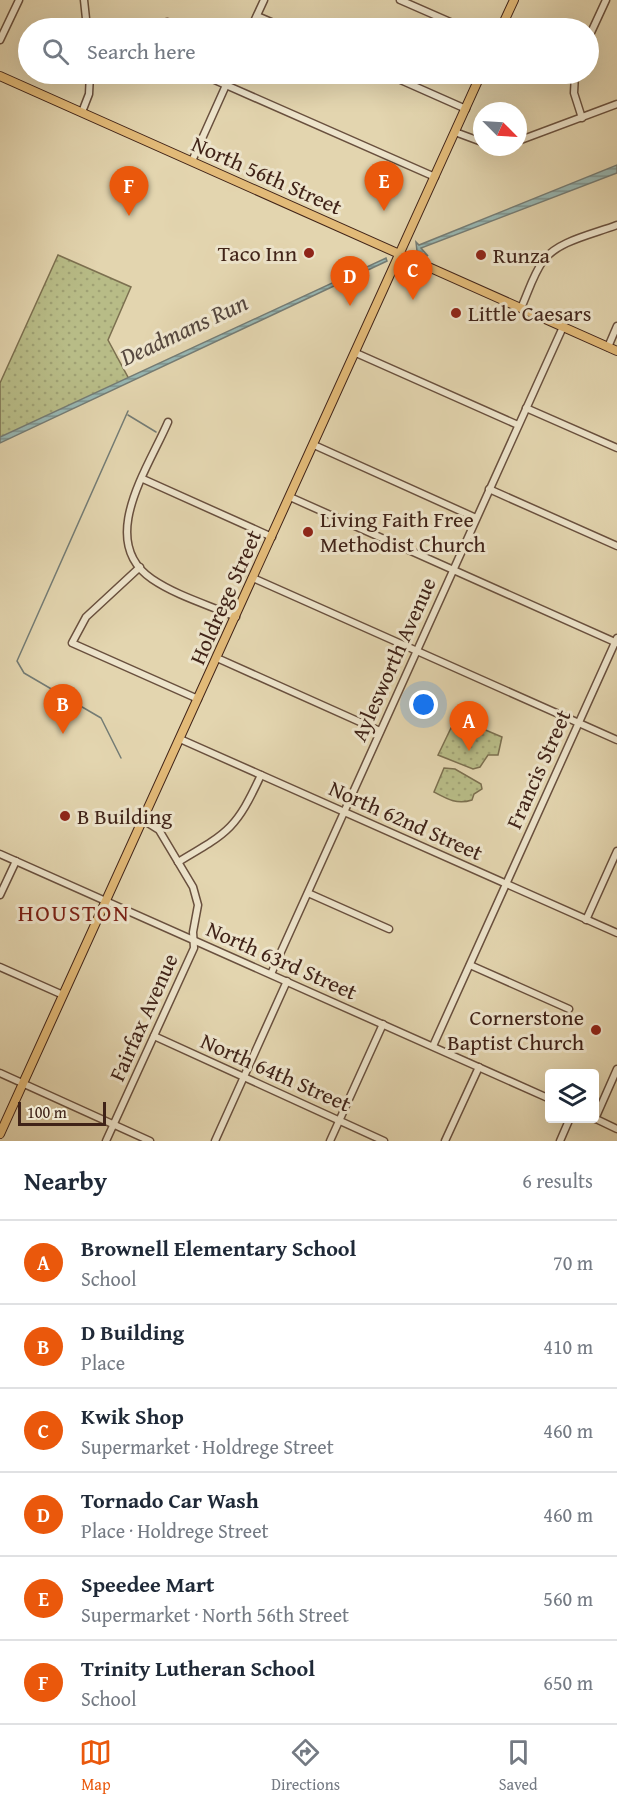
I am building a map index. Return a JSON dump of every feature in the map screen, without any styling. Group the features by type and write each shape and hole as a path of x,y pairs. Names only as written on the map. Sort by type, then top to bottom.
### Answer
{"main road":[{"path":"506,18 514,0"},
{"name":"North 56th Street","path":"0,76 18,84"},
{"name":"North 56th Street","path":"18,84 617,351"},
{"name":"Holdrege Street","path":"0,1134 477,84"}],"street":[{"path":"0,40 18,0"},
{"path":"84,0 86,18"},
{"path":"262,18 257,16 264,0"},
{"path":"400,0 441,18"},
{"path":"598,18 606,0"},
{"path":"82,112 89,94 90,84"},
{"path":"410,84 466,108"},
{"path":"574,84 574,93 582,118"},
{"path":"192,161 226,85 435,177"},
{"path":"527,138 617,104"},
{"path":"455,132 473,139"},
{"path":"521,308 539,268 548,255 560,247 617,225"},
{"path":"608,347 617,326"},
{"name":"Aylesworth Avenue","path":"271,974 563,327"},
{"path":"356,353 518,425"},
{"path":"526,408 617,448"},
{"path":"168,422 129,508 126,526 128,546 140,567 161,584 236,617"},
{"path":"314,445 476,518"},
{"path":"143,479 272,537"},
{"path":"489,489 617,546"},
{"path":"290,497 616,641"},
{"path":"140,567 86,617 72,643 198,699"},
{"path":"253,578 617,740"},
{"name":"Francis Street","path":"433,1046 616,641"},
{"path":"217,658 380,731"},
{"name":"North 62nd Street","path":"180,739 617,933"},
{"path":"178,862 232,828 244,811 261,775"},
{"name":"Fairfax Avenue","path":"106,1141 194,948 198,911 196,895 159,830 143,820"},
{"path":"586,920 617,851"},
{"name":"North 63rd Street","path":"0,854 545,1097"},
{"path":"0,895 16,861"},
{"path":"308,893 389,929"},
{"path":"470,965 568,1009"},
{"path":"0,967 63,995"},
{"path":"215,1141 287,981"},
{"path":"330,1141 383,1024"},
{"name":"North 64th Street","path":"154,1036 384,1141"},
{"path":"445,1141 479,1066"},
{"path":"599,1110 617,1069"},
{"path":"0,1073 150,1141"},
{"path":"599,1121 617,1129"},
{"path":"560,1141 568,1123"}],"green space":[{"path":"58,255 131,287 108,340 130,381 0,440 0,383"},
{"path":"476,726 502,737 498,755 488,755 480,767 473,769 438,755 451,728 460,732 467,727 474,730"},
{"path":"444,768 455,769 481,784 482,789 474,794 472,800 462,802 448,799 434,792"}],"water":[{"path":"617,165 617,173 421,248 428,256 417,251 416,242 419,245"},
{"path":"386,258 387,261 0,443 0,437"}],"waterway":[{"path":"121,758 101,718 24,673 17,661 128,411"},
{"path":"128,415 156,432"}],"place":[{"name":"Speedee Mart","path":"384,211"},
{"name":"Trinity Lutheran School","path":"129,216"},
{"name":"Taco Inn","path":"309,253"},
{"name":"Runza","path":"481,255"},
{"name":"Kwik Shop","path":"413,300"},
{"name":"Tornado Car Wash","path":"350,306"},
{"name":"Little Caesars","path":"456,313"},
{"name":"Living Faith Free Methodist Church","path":"308,532"},
{"name":"D Building","path":"63,734"},
{"name":"Brownell Elementary School","path":"469,751"},
{"name":"B Building","path":"65,816"},
{"name":"Cornerstone Baptist Church","path":"596,1030"}],"district":[{"name":"HOUSTON","path":"74,913"}],"water label":[{"name":"Deadmans Run","path":"184,330"}]}
